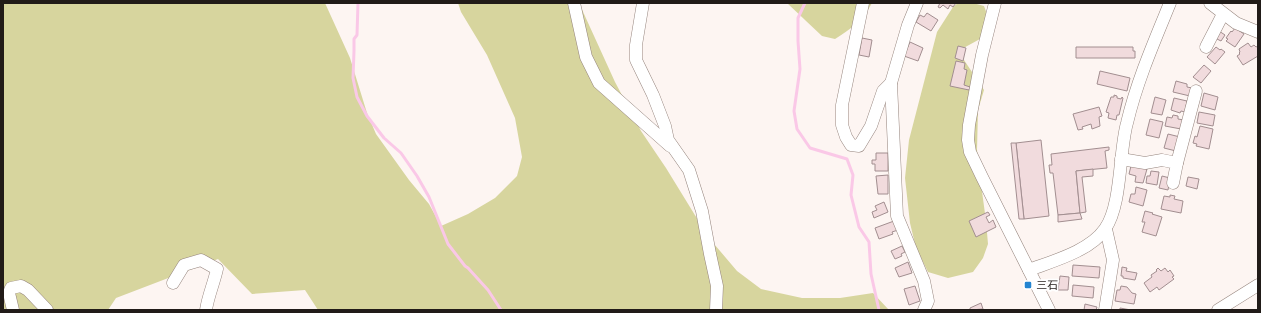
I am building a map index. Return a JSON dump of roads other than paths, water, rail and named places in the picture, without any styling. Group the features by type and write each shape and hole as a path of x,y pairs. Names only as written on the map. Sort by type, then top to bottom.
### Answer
{"street":[{"path":"574,3 586,57 599,83 677,152"},
{"path":"643,3 636,45 636,60 653,95 668,140 689,170 702,211 717,286 716,310"},
{"path":"863,3 842,105 842,126 851,146 859,146 871,126 883,91 891,83"},
{"path":"917,3 908,26 891,83 897,216 924,281 928,300 924,310"},
{"path":"995,3 982,55 968,140 970,152 1050,310"},
{"path":"1029,270 1062,258 1086,246 1097,238 1106,228 1111,218 1115,203 1126,125 1134,94 1142,69 1170,3"},
{"path":"1206,47 1216,7 1236,23 1258,32"},
{"path":"1173,183 1196,91"},
{"path":"1122,159 1144,163 1162,160 1177,163"},
{"path":"1105,310 1113,260 1106,228"},
{"path":"173,284 184,265 201,260 217,269 214,282 207,298 206,310"},
{"path":"1218,310 1258,285"},
{"path":"13,310 9,293 11,288 21,286 28,290 47,310"}],"waterway":[{"path":"358,3 357,35 354,39 353,78 357,97 367,116 384,138 401,153 417,176 429,197 448,244 465,266 488,290 501,310"},
{"path":"805,3 798,18 800,69 794,111 797,129 810,148 847,159 853,175 851,195 859,227 869,242 871,274 879,310"}],"place":[{"name":"三石","path":"1028,285"}]}
